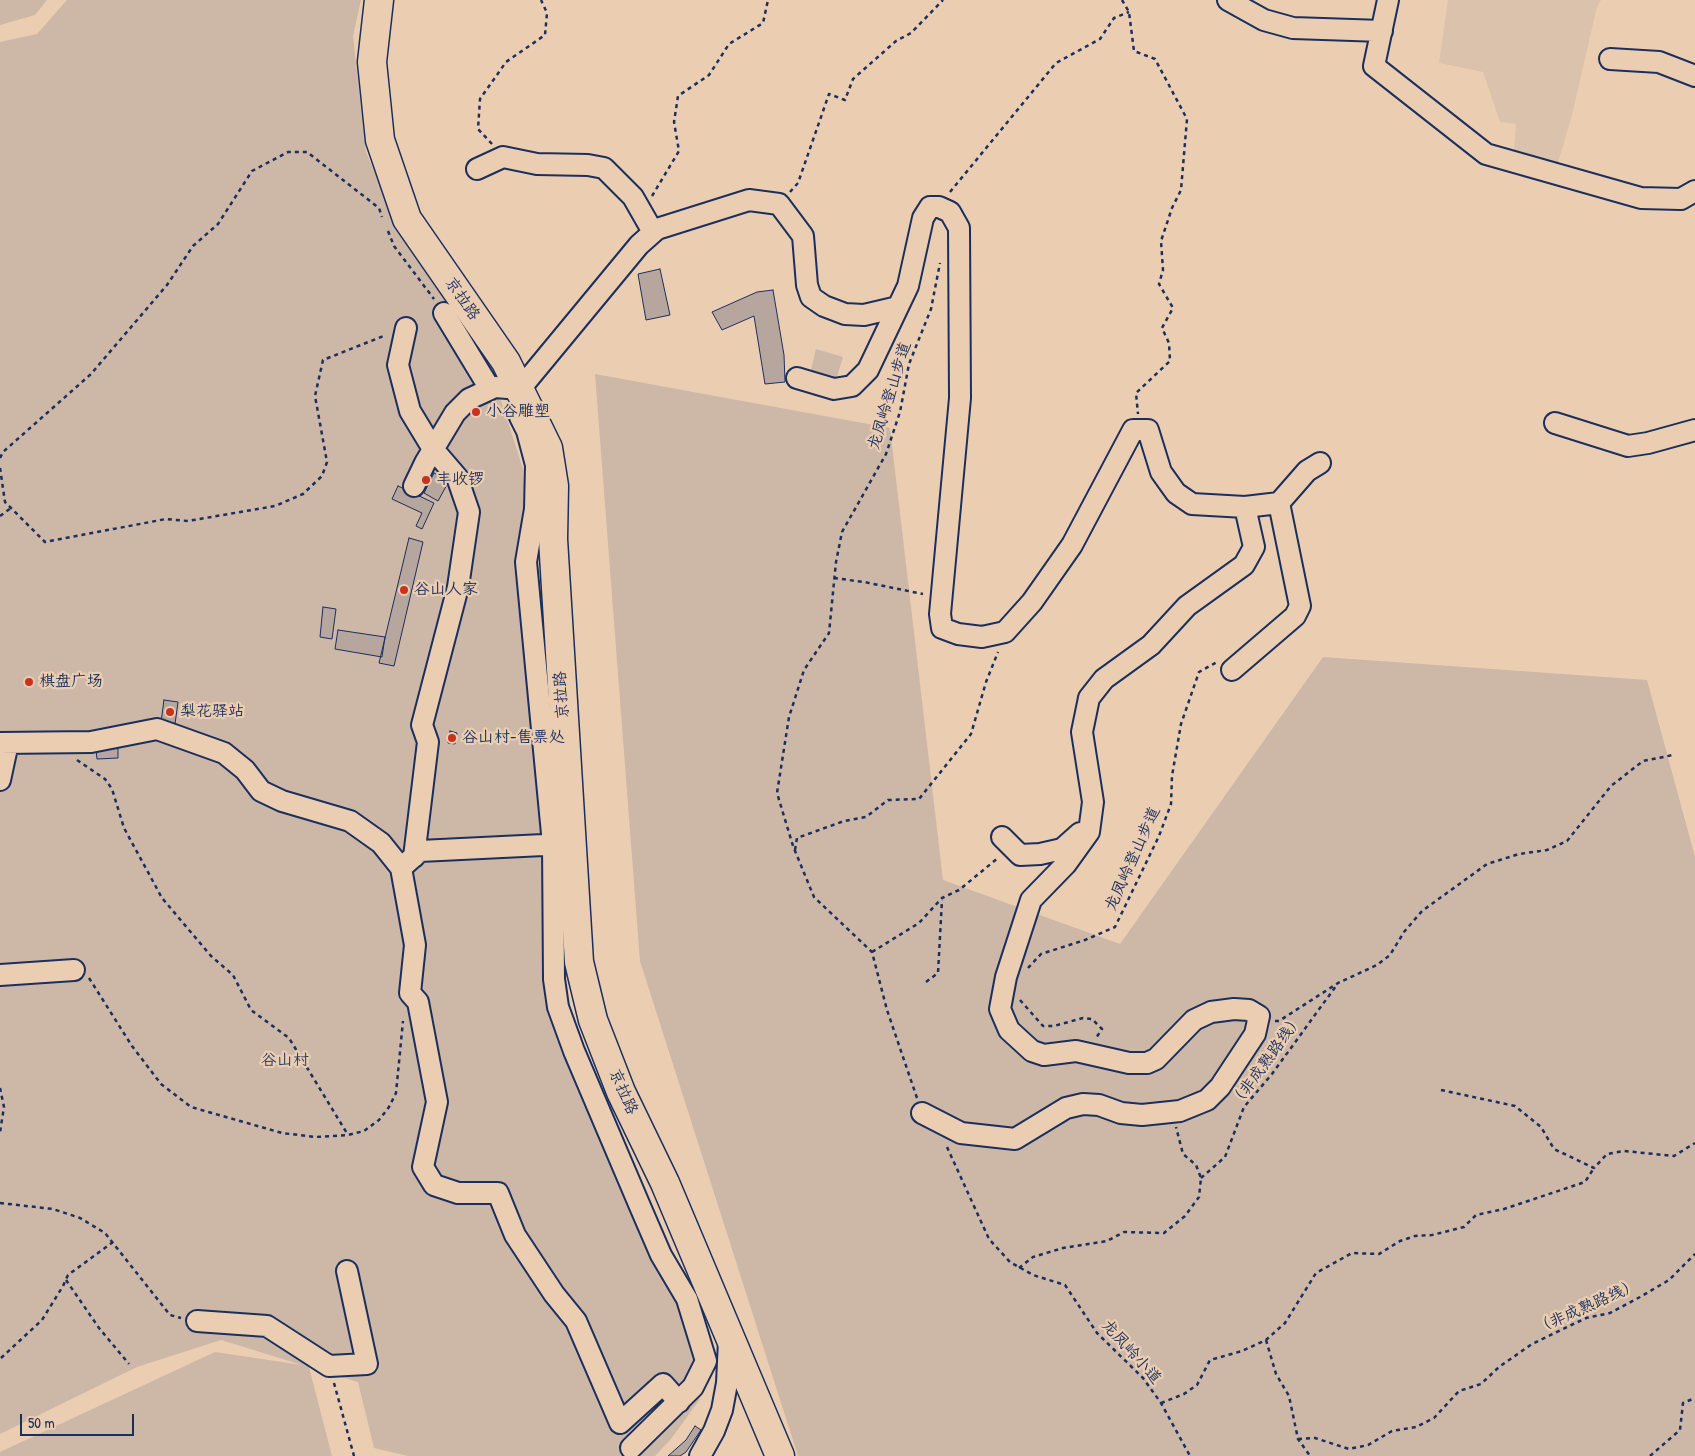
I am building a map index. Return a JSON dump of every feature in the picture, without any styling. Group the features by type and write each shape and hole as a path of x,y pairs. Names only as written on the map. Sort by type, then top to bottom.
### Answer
{"highway":[{"name":"京拉路","path":"379,0 372,62 380,140 406,219 506,362 505,389 548,448 554,486 553,539 562,844 579,962 593,1020 622,1092 665,1183 780,1456"}],"street":[{"path":"1228,0 1264,20 1293,28 1382,31"},
{"path":"1388,0 1374,66 1486,154 1641,198 1681,199 1695,191"},
{"path":"1610,59 1659,62 1695,76"},
{"path":"477,169 503,157 537,164 588,165 604,168 633,197 652,232"},
{"path":"414,486 433,449 455,413 469,399 505,389 656,228 749,200 779,204 803,236 807,285 811,296 824,306 845,314 864,315 898,307"},
{"path":"797,378 834,389 852,386 868,370 908,286 923,218 930,207 940,207 950,212 959,228 960,389 940,614 942,628 958,634 982,636 1005,632 1032,602 1072,545 1133,430 1148,430 1161,472 1176,493 1192,504 1245,507 1280,503 1307,471 1320,463"},
{"path":"444,313 505,389"},
{"path":"406,328 398,365 410,411 433,449 457,477 468,512 458,587 422,725 428,742 408,863 415,945 410,993 418,1002 437,1102 424,1167 434,1185 458,1193 498,1192 515,1235 554,1294 576,1320 633,1452 693,1387 706,1361 687,1299 661,1256 642,1213 574,1051 558,1007 554,979 562,844 420,851 408,863"},
{"path":"1556,424 1628,446 1648,443 1695,430"},
{"path":"1232,670 1295,616 1300,606 1280,503"},
{"path":"922,1114 960,1133 1015,1139 1066,1108 1084,1104 1099,1105 1121,1113 1142,1115 1180,1111 1207,1100 1220,1087 1256,1034 1259,1016 1249,1010 1234,1009 1211,1012 1194,1020 1156,1059 1147,1063 1129,1063 1076,1051 1044,1055 1032,1051 1009,1030 1000,1009 1006,977 1031,900 1066,864 1089,832 1094,802 1082,732 1089,698 1104,679 1151,645 1187,606 1244,565 1254,547 1245,507"},
{"path":"0,780 4,743 91,742 157,729 224,753 245,770 262,791 282,801 350,821 408,863"},
{"path":"1007,842 1020,855 1040,854 1062,849 1090,823"},
{"path":"0,975 74,970"},
{"path":"197,1321 268,1326 329,1366 367,1364 347,1271"},
{"path":"700,1456 714,1431 722,1410 727,1383 729,1334"},
{"path":"620,1422 663,1384 679,1402"}],"path":[{"path":"503,157 478,129 480,99 506,62 545,34 546,13 541,0"},
{"path":"642,213 679,151 674,122 678,96 709,75 729,44 763,23 768,0"},
{"path":"779,204 798,183 829,94 845,100 854,79 896,41 911,33 943,0"},
{"path":"1122,0 1129,12 1134,51 1155,59 1187,119 1181,190 1172,208 1161,241 1163,270 1159,284 1173,308 1162,328 1169,343 1170,361 1136,393 1137,414 1148,430"},
{"path":"940,207 958,182 1056,64 1100,39 1114,18 1129,12"},
{"path":"0,458 3,452 91,374 167,285 192,246 218,224 252,171 288,152 307,152 378,208 394,246 444,313"},
{"name":"龙凤岭登山步道","path":"872,952 814,896 794,850 777,793 789,717 804,670 829,634 834,578 842,532 886,454 900,412 909,364 931,308 942,255"},
{"path":"0,468 5,502 46,542 166,519 188,521 275,506 303,494 322,476 327,462 315,396 323,360 406,328"},
{"path":"0,516 11,508"},
{"path":"834,578 923,594 924,603"},
{"path":"794,850 797,838 844,821 866,817 888,800 919,799 970,734 986,682 1005,632"},
{"name":"龙凤岭登山步道","path":"1026,974 1029,967 1041,954 1086,940 1115,927 1159,836 1170,804 1172,776 1181,724 1199,672 1226,657 1232,670"},
{"path":"1258,1022 1279,1021 1338,983 1377,965 1390,955 1404,932 1422,911 1487,864 1519,854 1547,850 1568,841 1611,786 1643,762 1673,755"},
{"path":"73,758 105,779 112,789 124,828 162,898 211,956 233,975 251,1010 289,1038 348,1135"},
{"path":"922,1114 887,1010 872,952 919,923 942,898 958,890 1007,842"},
{"path":"926,982 938,973 942,898"},
{"path":"74,970 87,975 132,1046 161,1084 191,1107 282,1133 315,1137 348,1135 364,1131 379,1120 389,1107 396,1093 404,1009 410,993"},
{"name":"（非成熟路线）","path":"1201,1178 1225,1157 1244,1107 1272,1074 1338,983"},
{"path":"1021,994 1019,1001 1043,1026 1054,1026 1083,1018 1092,1019 1102,1030 1094,1040 1076,1051"},
{"path":"0,1088 4,1107 0,1132"},
{"path":"1442,1090 1515,1106 1541,1127 1554,1148 1594,1168"},
{"path":"1019,1268 1033,1257 1063,1248 1107,1241 1124,1232 1164,1233 1185,1216 1199,1197 1201,1178 1196,1164 1183,1154 1177,1138 1176,1124 1180,1111"},
{"name":"龙凤岭小道","path":"942,1141 969,1192 989,1239 1010,1262 1019,1268 1033,1275 1064,1285 1097,1334 1143,1378 1161,1403 1190,1456"},
{"path":"1161,1403 1184,1394 1197,1385 1210,1360 1242,1351 1266,1340 1285,1323 1316,1273 1352,1253 1379,1254 1400,1241 1415,1236 1432,1235 1464,1227 1476,1215 1504,1209 1585,1182 1594,1168 1607,1154 1624,1151 1674,1156 1695,1144"},
{"path":"0,1203 53,1209 80,1218 105,1233 170,1316 197,1321"},
{"path":"1,1358 42,1320 68,1275 112,1242"},
{"name":"（非成熟路线）","path":"1298,1439 1315,1438 1349,1449 1368,1445 1392,1431 1416,1427 1434,1418 1459,1391 1481,1384 1499,1367 1532,1344 1586,1318 1610,1313 1640,1297 1669,1280 1695,1254"},
{"path":"66,1280 99,1328 129,1364"},
{"path":"1266,1340 1276,1374 1289,1396 1298,1439 1310,1456"},
{"path":"329,1366 354,1456"},
{"path":"1650,1456 1680,1430 1683,1403 1695,1398"}],"shaded area":[{"path":"1448,0 1601,0 1597,7 1572,115 1557,166 1514,150 1516,124 1500,122 1483,72 1439,63"}],"green space":[{"path":"0,0 47,0 35,15 0,25"},
{"name":"谷山村","path":"67,0 361,0 353,36 366,152 397,223 492,372 523,469 563,998 702,1341 700,1399 671,1439 655,1456 408,1456 374,1448 358,1382 309,1367 332,1456 0,1456 0,1452 215,1352 302,1365 221,1340 137,1367 0,1434 0,42 37,34"},
{"path":"816,349 843,357 837,377 811,370"},
{"path":"595,374 890,428 943,880 1120,944 1323,657 1647,680 1695,857 1695,1456 798,1456 640,961"}],"building":[{"path":"660,269 670,315 646,320 638,274"},
{"path":"773,290 784,355 785,382 765,384 754,316 722,330 712,312 757,292"},
{"path":"434,473 449,481 438,501 424,493"},
{"path":"398,486 434,503 422,529 416,526 422,513 392,499"},
{"name":"谷山人家","path":"409,538 423,542 394,666 379,663"},
{"path":"323,607 336,609 332,639 320,637"},
{"path":"338,630 385,637 382,657 335,649"},
{"name":"梨花驿站","path":"164,700 178,702 175,724 161,722"},
{"name":"谷山村-售票处","path":"450,731 457,733 455,744 448,743"},
{"path":"118,748 118,758 97,759 96,749"},
{"path":"695,1426 701,1430 686,1452 680,1456 668,1456 686,1440"}],"place":[{"name":"小谷雕塑","path":"476,412"},
{"name":"丰收锣","path":"426,480"},
{"name":"谷山人家","path":"404,590"},
{"name":"棋盘广场","path":"29,682"},
{"name":"梨花驿站","path":"170,712"},
{"name":"谷山村-售票处","path":"452,738"}]}
